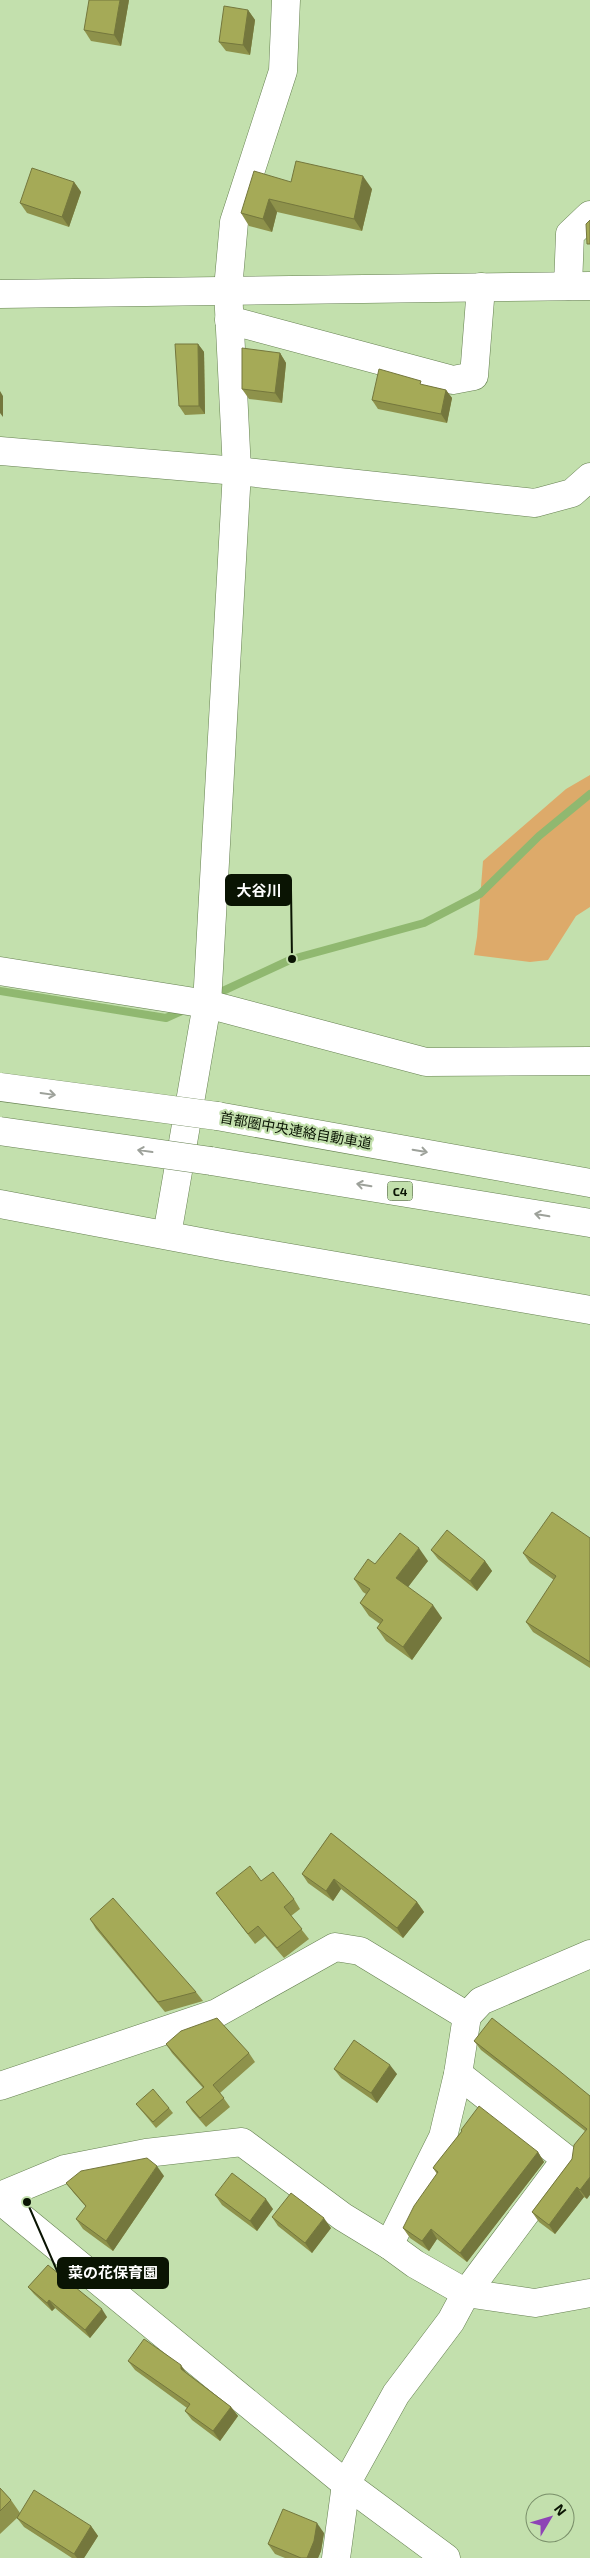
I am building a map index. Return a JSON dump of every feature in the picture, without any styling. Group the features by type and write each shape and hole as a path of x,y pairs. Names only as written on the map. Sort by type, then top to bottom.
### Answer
{"main road":[{"path":"167,1235 206,1004 237,471 228,289 234,222 283,71 286,0"},
{"path":"0,294 228,289 579,286 570,234 590,215"},
{"path":"229,320 453,380 474,376 481,288"},
{"path":"0,451 237,471 536,503 572,493 590,477"},
{"path":"0,971 206,1004 426,1062 590,1061"},
{"name":"首都圏中央連絡自動車道","path":"0,1087 217,1116 590,1183"},
{"name":"C4","path":"0,1132 211,1161 590,1223"},
{"path":"0,1204 590,1310"},
{"path":"0,2086 217,2013 335,1947 360,1951 467,2016"},
{"path":"389,2244 443,2137 458,2074 467,2016 481,2001 590,1954"},
{"path":"336,2558 346,2484 396,2394 451,2321 466,2293 566,2159 458,2074"},
{"path":"446,2558 346,2484 0,2198 65,2169 146,2153 242,2142 343,2216 389,2244 415,2264 466,2293 535,2303 590,2293"}],"shaded area":[{"path":"590,775 590,907 576,916 548,960 530,962 474,955 483,861 566,789"}],"building":[{"path":"89,0 120,0 114,35 84,30"},
{"path":"224,6 248,10 243,45 219,42"},
{"path":"296,161 363,176 354,219 269,199 263,219 241,213 254,171 291,182"},
{"path":"32,168 74,182 62,217 20,203"},
{"path":"590,220 590,244 587,244 586,224"},
{"path":"175,344 198,344 199,406 179,406"},
{"path":"242,348 280,353 275,393 242,389"},
{"path":"379,369 421,381 420,384 446,390 441,414 372,400"},
{"path":"552,1512 590,1538 590,1662 526,1622 556,1576 523,1553"},
{"path":"447,1530 485,1561 470,1581 431,1550"},
{"path":"400,1533 419,1548 396,1578 433,1605 403,1647 377,1628 383,1620 360,1603 370,1589 354,1579 368,1559 375,1564"},
{"path":"331,1833 417,1902 397,1928 334,1879 326,1891 302,1874"},
{"path":"250,1866 261,1881 273,1872 294,1899 284,1907 302,1929 277,1948 258,1926 248,1934 216,1893"},
{"path":"113,1898 196,1992 158,2002 90,1919"},
{"path":"217,2018 249,2053 213,2085 224,2098 200,2118 186,2102 204,2087 166,2044 181,2031"},
{"path":"492,2018 590,2096 590,2177 580,2190 577,2187 549,2225 532,2212 572,2159 574,2145 587,2129 474,2041"},
{"path":"354,2040 390,2065 371,2093 334,2069"},
{"path":"153,2089 169,2108 153,2122 136,2104"},
{"path":"479,2106 538,2152 460,2253 431,2229 422,2241 403,2228 414,2206 438,2172 433,2168"},
{"path":"147,2158 157,2166 106,2241 76,2219 86,2206 66,2183 81,2171"},
{"path":"232,2173 266,2199 250,2221 215,2195"},
{"path":"291,2193 324,2218 305,2243 272,2217"},
{"path":"48,2265 102,2309 85,2330 49,2300 47,2303 28,2287"},
{"path":"144,2339 181,2365 181,2369 231,2407 213,2431 185,2411 190,2404 128,2361"},
{"path":"0,2488 11,2500 0,2511"},
{"path":"34,2490 91,2526 74,2554 17,2518"},
{"path":"283,2509 317,2523 314,2541 307,2558 301,2558 268,2544"}],"waterway":[{"path":"212,996 292,959 424,923 480,894 539,836 590,794"},
{"path":"0,991 166,1018 184,1010"}],"place":[{"name":"大谷川","path":"292,959"},
{"name":"菜の花保育園","path":"27,2202"}]}
